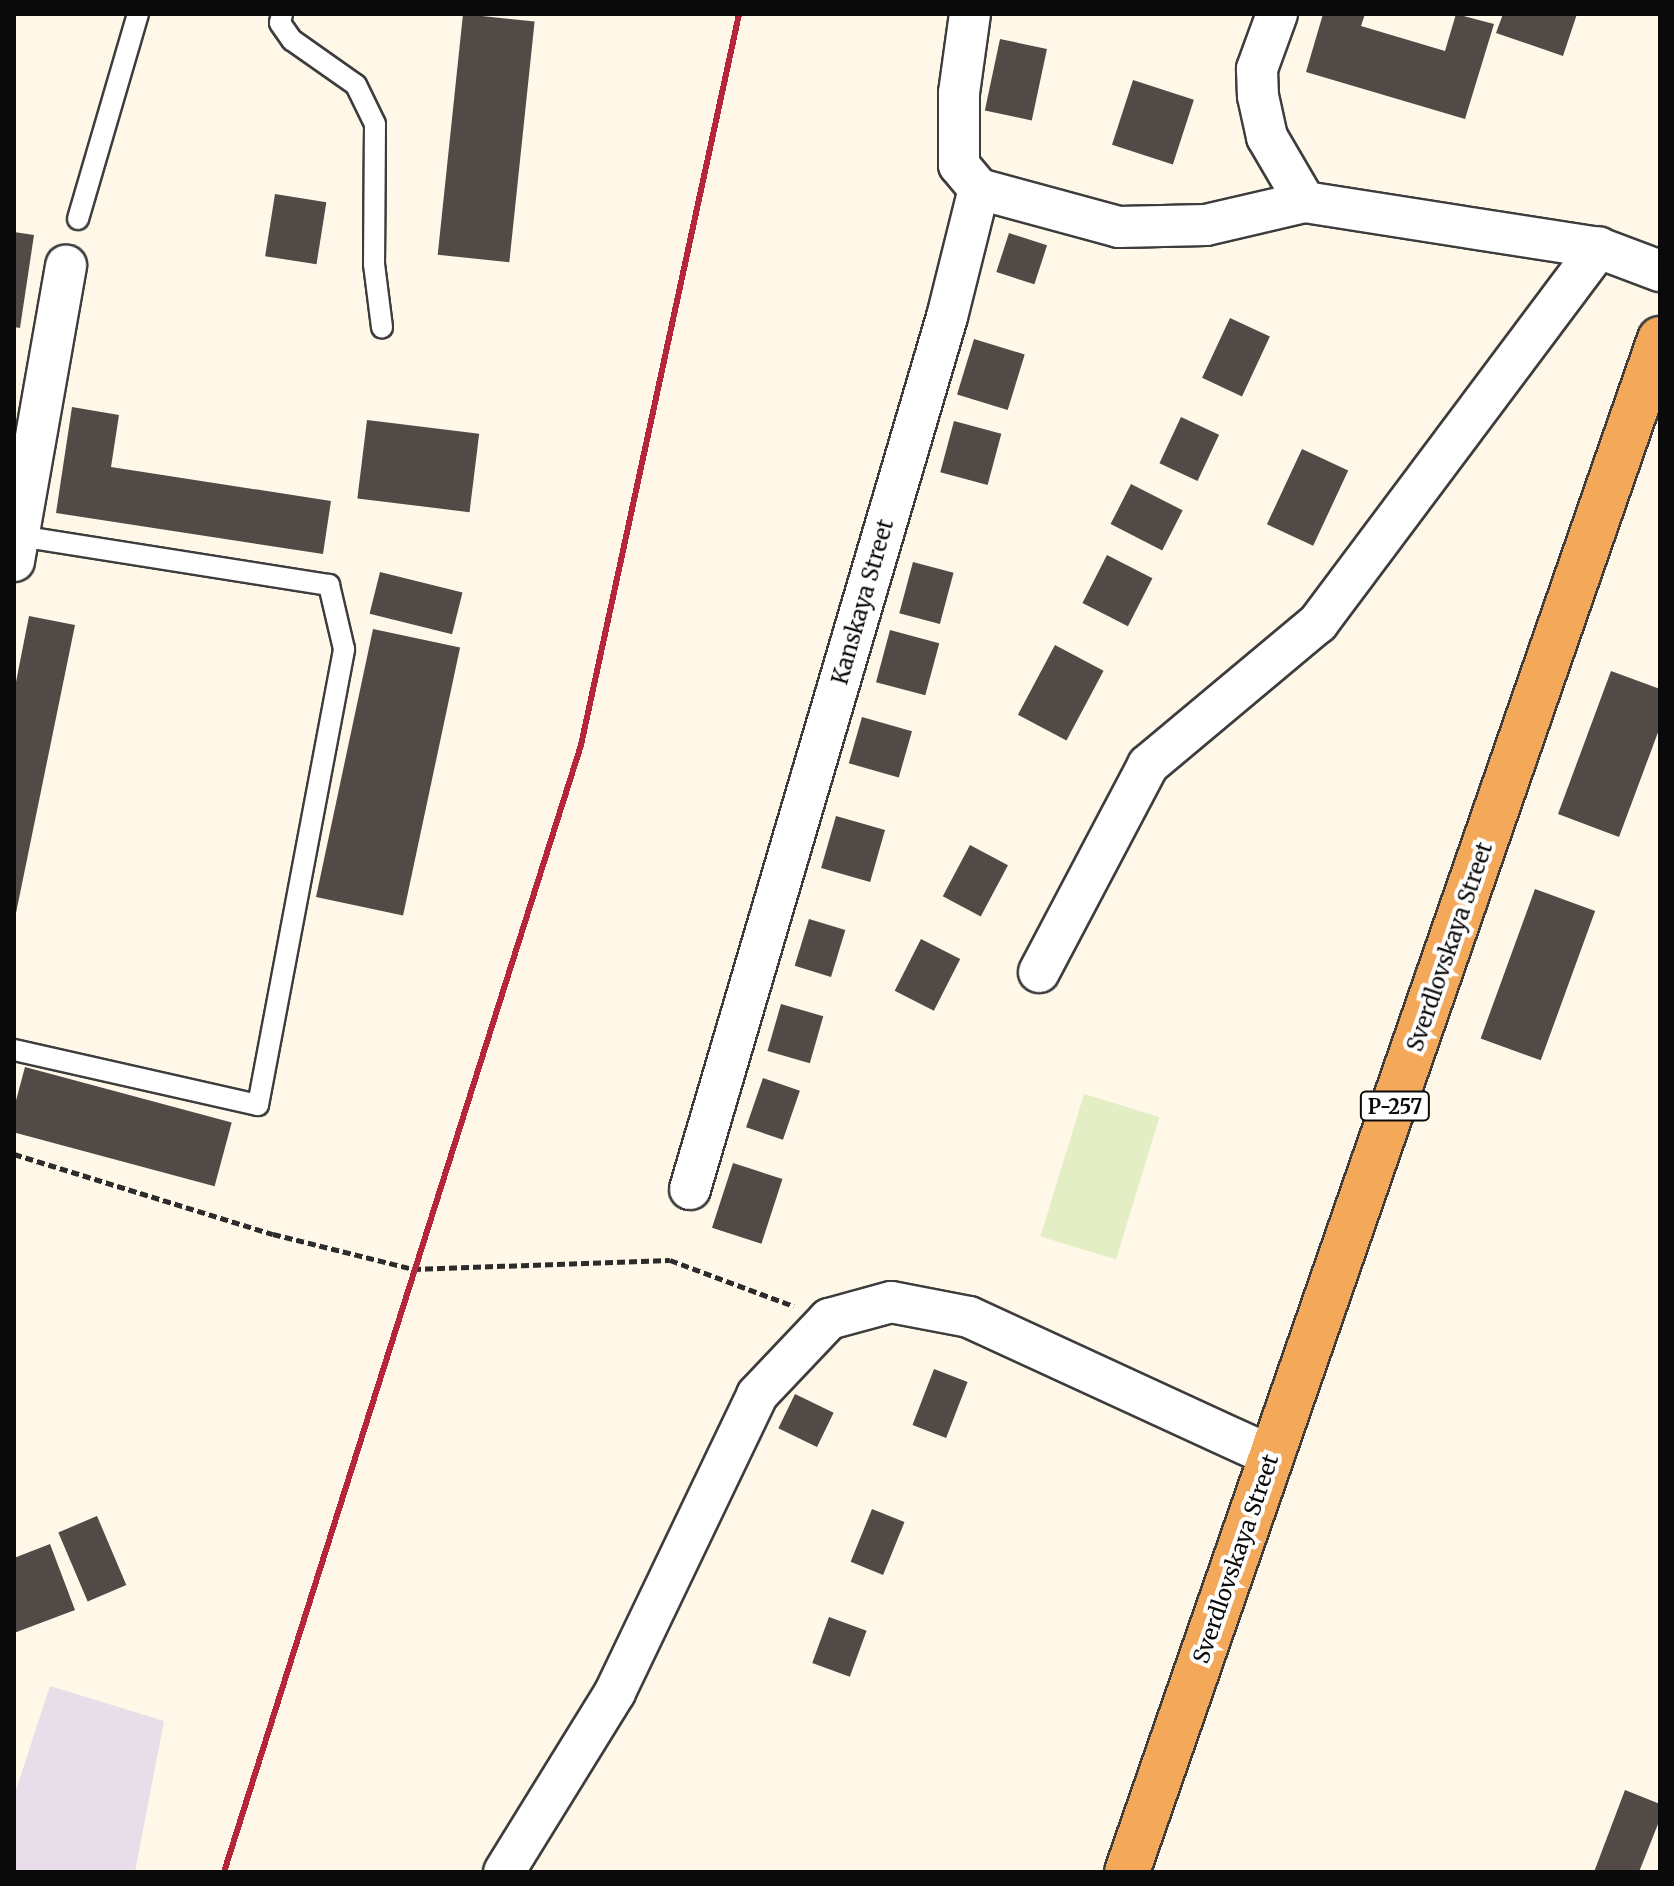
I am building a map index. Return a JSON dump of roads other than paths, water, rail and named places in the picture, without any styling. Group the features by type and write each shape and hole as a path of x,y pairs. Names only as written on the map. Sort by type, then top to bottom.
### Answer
{"highway":[{"name":"Sverdlovskaya Street","path":"1127,1872 1660,339"}],"street":[{"path":"970,14 959,93 959,165 979,189 1119,227 1206,225 1305,202 1599,248 1660,271"},
{"path":"1277,14 1257,69 1258,96 1267,137 1305,202"},
{"name":"Kanskaya Street","path":"690,1189 943,333 979,189"},
{"path":"1039,972 1148,765 1318,623 1599,248"},
{"path":"17,534 66,266"},
{"path":"504,1872 615,1692 757,1395 829,1319 891,1302 969,1317 1271,1456"}],"lane":[{"path":"78,219 138,14"},
{"path":"282,14 280,23 292,40 356,85 375,124 374,264 382,327"},
{"path":"14,1050 258,1105 344,649 329,585 17,534"}],"railway":[{"path":"224,1872 581,745 739,14"}]}
